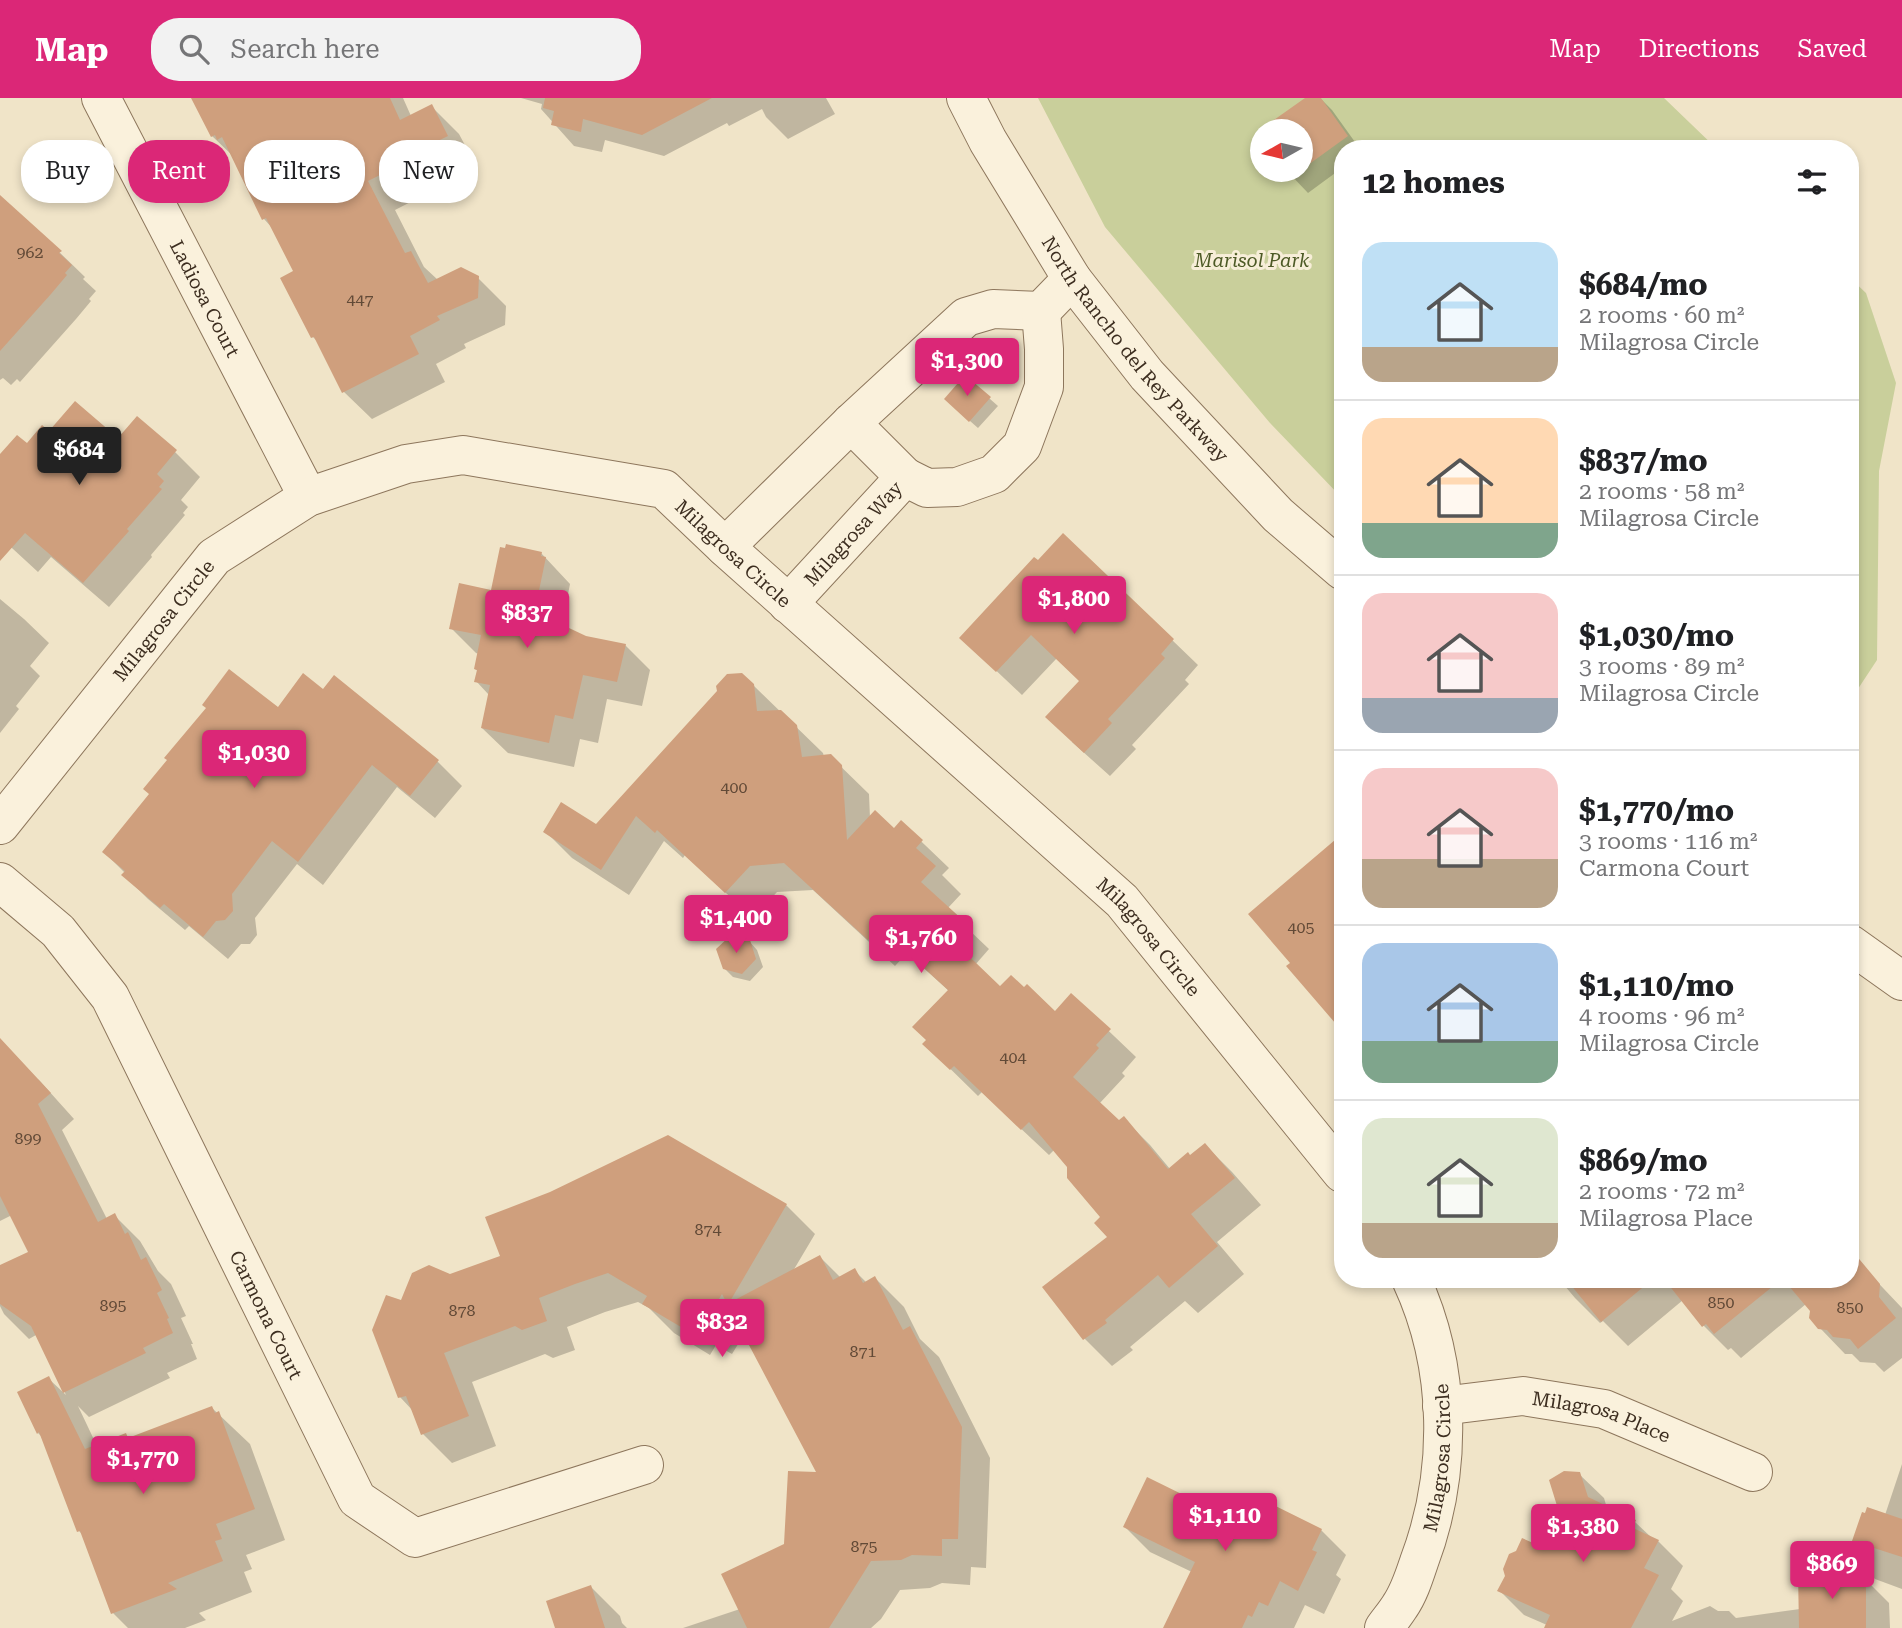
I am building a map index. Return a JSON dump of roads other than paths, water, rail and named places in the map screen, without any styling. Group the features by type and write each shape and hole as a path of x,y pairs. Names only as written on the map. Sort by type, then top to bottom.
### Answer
{"street":[{"name":"Ladiosa Court","path":"101,98 308,497"},
{"name":"North Rancho del Rey Parkway","path":"966,98 988,141 1072,279 1147,375 1278,515 1334,563"},
{"path":"725,547 851,423 967,317 993,309 1041,311 1072,279"},
{"name":"Milagrosa Way","path":"788,604 905,477 927,488 957,487 994,474 1022,446 1044,387 1041,311"},
{"path":"851,423 905,477"},
{"name":"Milagrosa Circle","path":"0,825 214,557 308,497 406,464 463,455 664,489 788,604 1122,901 1334,1163"},
{"name":"Carmona Court","path":"0,882 58,932 110,997 357,1500 415,1538 644,1465"},
{"path":"1859,950 1902,981"},
{"name":"Milagrosa Circle","path":"1384,1628 1401,1605 1412,1583 1428,1540 1438,1496 1443,1451 1442,1406 1435,1354 1414,1288"},
{"name":"Milagrosa Place","path":"1442,1406 1523,1396 1604,1409 1753,1472"}],"park label":[{"name":"Marisol Park","path":"1252,260"}]}
